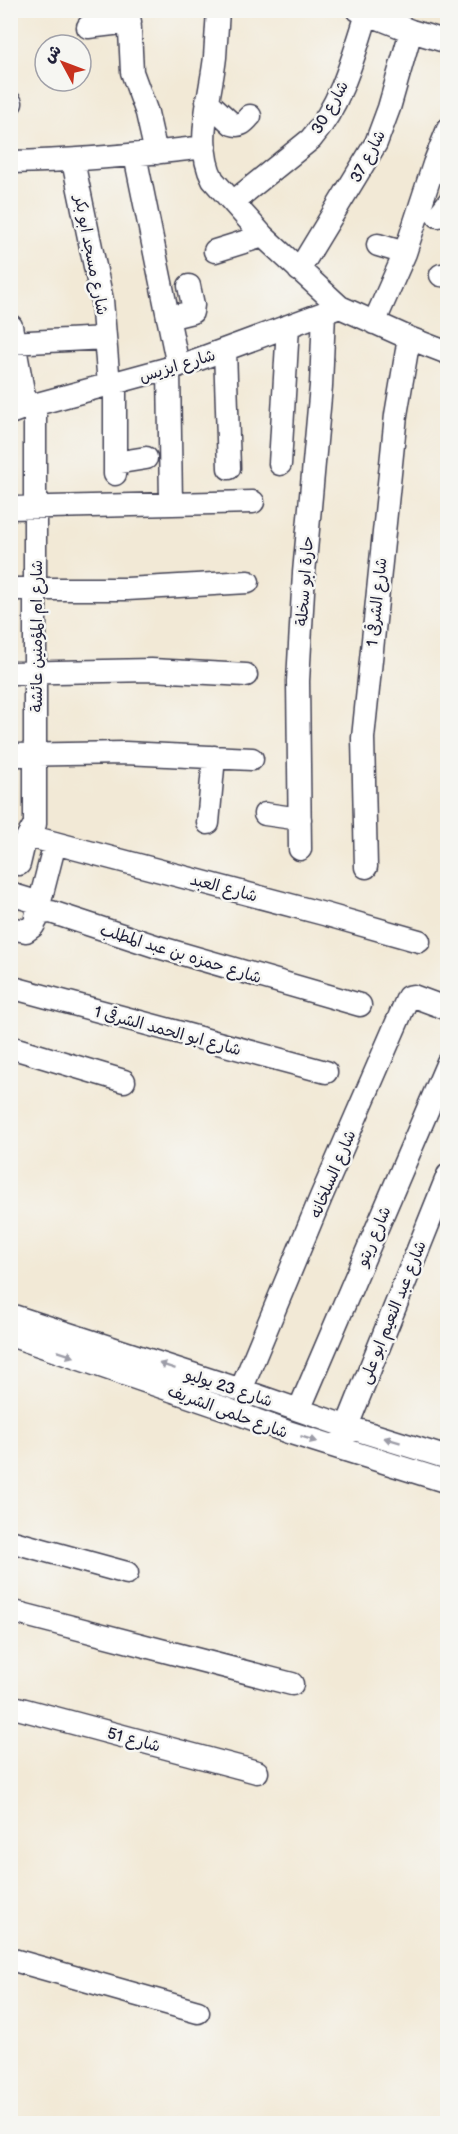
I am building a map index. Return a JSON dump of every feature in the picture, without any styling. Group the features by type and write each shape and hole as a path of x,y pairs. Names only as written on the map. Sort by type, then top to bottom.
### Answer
{"street":[{"path":"218,10 215,58 207,100 204,158 213,180 263,236 299,270 332,310 374,323 447,353"},
{"path":"362,12 447,42"},
{"name":"شارع 30","path":"233,202 311,140 319,130 341,90 362,12"},
{"path":"88,27 130,16 132,72 147,113 146,154 174,368 171,504"},
{"name":"شارع 37","path":"299,270 376,143 389,108 411,31"},
{"path":"207,100 237,126 250,116"},
{"path":"374,323 405,253 447,129"},
{"path":"10,162 73,161 205,147"},
{"name":"شارع مسجد ابو بكر","path":"73,161 102,300 112,384 115,468 146,458"},
{"path":"215,251 263,236"},
{"path":"378,245 405,253"},
{"path":"168,318 192,312 194,309 189,286"},
{"name":"شارع ايزيس","path":"24,409 174,368 332,310"},
{"name":"حارة ابو سخلة","path":"300,849 298,681 304,573 321,386 332,310"},
{"path":"280,464 288,326"},
{"path":"12,336 105,338"},
{"name":"شارع ام المؤمنين عائشة","path":"12,336 36,507 35,824 24,843 19,864"},
{"name":"شارع الشرقى 1","path":"366,867 363,738 396,415 409,338"},
{"path":"225,350 229,468"},
{"path":"10,508 253,502"},
{"path":"10,589 127,589 248,582"},
{"path":"10,673 151,670 246,675"},
{"path":"10,755 125,753 252,759"},
{"path":"208,823 214,757"},
{"path":"265,814 300,819"},
{"name":"شارع العبد","path":"28,836 419,941"},
{"path":"10,894 38,910 55,843"},
{"name":"شارع حمزه بن عبد المطلب","path":"10,928 26,931 33,926 38,910 40,913 51,912 158,947 360,1005"},
{"name":"شارع ابو الحمد الشرقى 1","path":"10,987 326,1072"},
{"name":"شارع السلخانه","path":"241,1390 321,1197 408,997 413,996 447,1007"},
{"path":"10,1047 124,1081"},
{"name":"شارع ريتو","path":"299,1410 447,1062"},
{"name":"شارع عبد النعيم ابو على","path":"339,1448 345,1426 447,1176"},
{"name":"شارع 23 يوليو","path":"10,1315 447,1458"},
{"name":"شارع حلمى الشريف","path":"10,1335 339,1448 447,1482"},
{"path":"10,1541 127,1573"},
{"path":"10,1611 292,1684"},
{"name":"شارع 51","path":"10,1706 257,1772"},
{"path":"10,1959 198,2012"}]}
